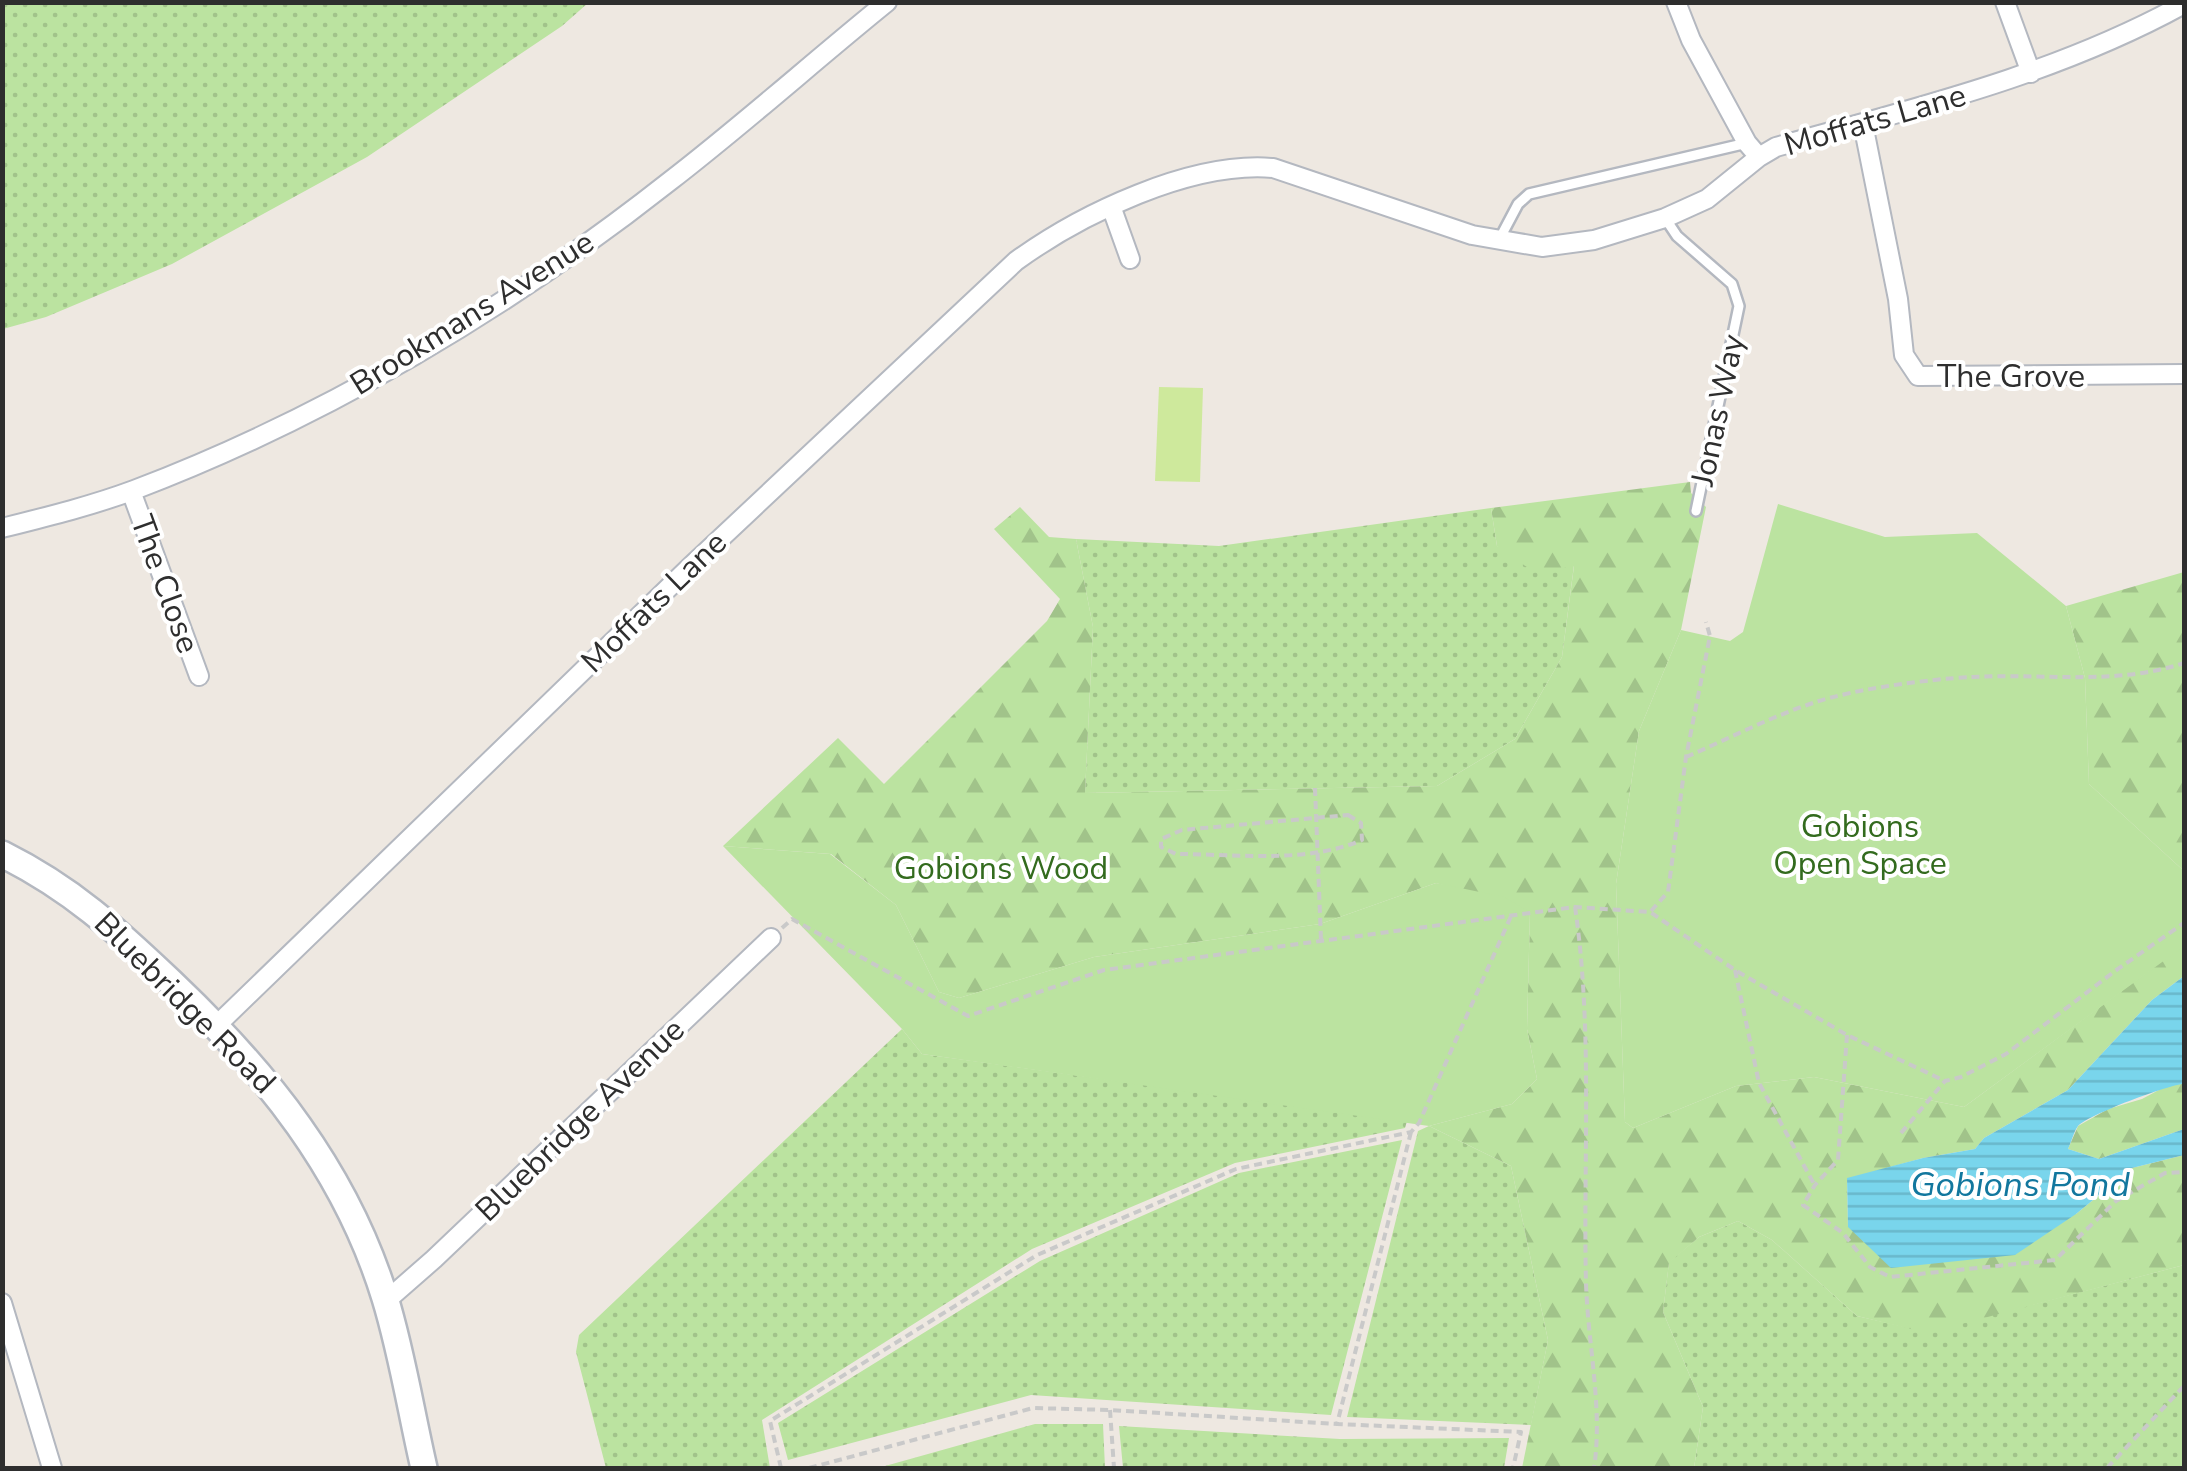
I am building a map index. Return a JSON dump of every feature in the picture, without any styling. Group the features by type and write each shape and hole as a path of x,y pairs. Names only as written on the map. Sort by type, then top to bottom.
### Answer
{"street":[{"name":"Brookmans Avenue","path":"2,528 131,492 243,444 364,382 533,281 672,180 887,2"},
{"path":"1676,2 1692,40 1752,150"},
{"path":"2005,2 2032,73"},
{"name":"Moffats Lane","path":"218,1025 690,566 1016,261 1047,238 1111,206 1212,171 1248,166 1272,168 1498,242 1542,247 1594,240 1666,218 1707,199 1752,150 1863,124 2032,73 2132,32 2184,4"},
{"name":"The Grove","path":"1863,124 1898,299 1904,356 1918,376 2184,374"},
{"path":"1111,206 1130,259"},
{"name":"The Close","path":"131,492 199,676"},
{"name":"Bluebridge Road","path":"2,854 68,891 112,924 218,1025 309,1136 355,1220 386,1301 424,1468"},
{"name":"Bluebridge Avenue","path":"386,1301 772,938"},
{"path":"2,1303 52,1468"}],"lane":[{"path":"1498,242 1518,204 1529,194 1752,150"},
{"name":"Jonas Way","path":"1666,218 1677,236 1732,284 1739,306 1696,511"}],"path":[{"path":"1650,912 1668,892 1686,758 1710,636 1706,622"},
{"path":"1686,758 1815,702 1881,689 1972,676 2086,678 2160,671 2184,663"},
{"path":"1315,788 1321,940"},
{"path":"1348,815 1362,823 1362,840 1318,854 1176,854 1162,848 1161,838 1182,830 1316,818 1348,815"},
{"path":"1575,907 1584,1062 1587,1327 1598,1445 1594,1468"},
{"path":"772,938 792,919 968,1016 1104,970 1575,907 1650,912 1735,970 1847,1035 1945,1081"},
{"path":"1338,1424 1411,1132 1512,914"},
{"path":"1901,1134 1945,1081 2006,1054 2115,970 2184,923"},
{"path":"1735,970 1759,1083 1815,1185"},
{"path":"1847,1035 1838,1160 1803,1205 1843,1233 1870,1267 1890,1277 2055,1260 2116,1201 2165,1174 2184,1172"},
{"path":"782,1468 770,1421 1038,1255 1236,1168 1411,1132"},
{"path":"2106,1468 2184,1386"},
{"path":"809,1468 1032,1408 1520,1432 1513,1468"},
{"path":"1110,1410 1114,1468"}],"green space":[{"path":"3,2 588,3 562,26 367,157 172,264 46,317 3,329"},
{"path":"1159,387 1203,388 1200,482 1155,481"},
{"name":"Gobions Wood","path":"1690,482 1691,493 1706,507 1681,630 1639,731 1616,884 1625,1122 1633,1128 1736,1086 1814,1077 1964,1107 2184,945 2184,976 2152,1000 2068,1090 1984,1138 1975,1149 1923,1158 1847,1179 1848,1227 2076,1214 2132,1168 2184,1155 2184,1265 1927,1333 1857,1316 1772,1240 1738,1221 1699,1237 1669,1263 1663,1312 1703,1407 1694,1468 1522,1468 1548,1340 1511,1166 1429,1126 1512,1104 1537,1079 1527,1029 1530,912 1436,883 1320,924 1094,957 959,998 939,992 896,905 831,854 723,846 838,738 884,784 1047,621 1060,599 994,529 1020,507 1049,537 1076,539 1093,627 1085,793 1437,786 1515,739 1562,657 1574,566 1534,572 1497,546 1491,508"},
{"name":"Gobions Open Space","path":"1778,504 1885,537 1977,533 2066,606 2085,678 2089,784 2184,871 2184,946 1964,1107 1814,1077 1736,1086 1633,1128 1625,1122 1616,884 1639,731 1681,630 1730,641 1743,632"},
{"path":"1491,508 1497,546 1574,565 1562,657 1515,739 1437,786 1085,793 1093,627 1076,539 1219,546"},
{"path":"2184,572 2184,871 2089,784 2085,678 2066,606"},
{"path":"723,846 830,854 896,905 939,992 959,998 1094,957 1320,924 1436,883 1504,897 1530,912 1527,1029 1537,1079 1512,1104 1429,1126 922,1054"},
{"path":"902,1029 922,1054 1407,1121 1405,1128 1235,1163 1032,1249 762,1420 770,1468 606,1468 576,1352 579,1335"},
{"path":"2170,1084 2184,1084 2184,1129 2099,1159 2068,1149 2078,1126 2108,1109 2142,1099"},
{"path":"1429,1126 1511,1166 1548,1340 1531,1425 1347,1417 1418,1131"},
{"path":"1402,1140 1331,1415 1031,1395 788,1460 778,1423 1040,1261 1239,1173"},
{"path":"1738,1221 1772,1240 1857,1316 1927,1332 2184,1265 2184,1468 1694,1468 1703,1407 1663,1312 1669,1262 1699,1237"},
{"path":"1035,1424 1103,1424 1105,1468 878,1468"},
{"path":"1119,1426 1340,1439 1509,1438 1504,1468 1123,1468"}],"water":[{"name":"Gobions Pond","path":"2184,976 2184,1084 2085,1121 2077,1128 2068,1149 2099,1159 2184,1129 2184,1155 2132,1168 2076,1214 2015,1255 1891,1268 1848,1227 1847,1178 1975,1149 1984,1138 2068,1090 2152,1000"}]}
